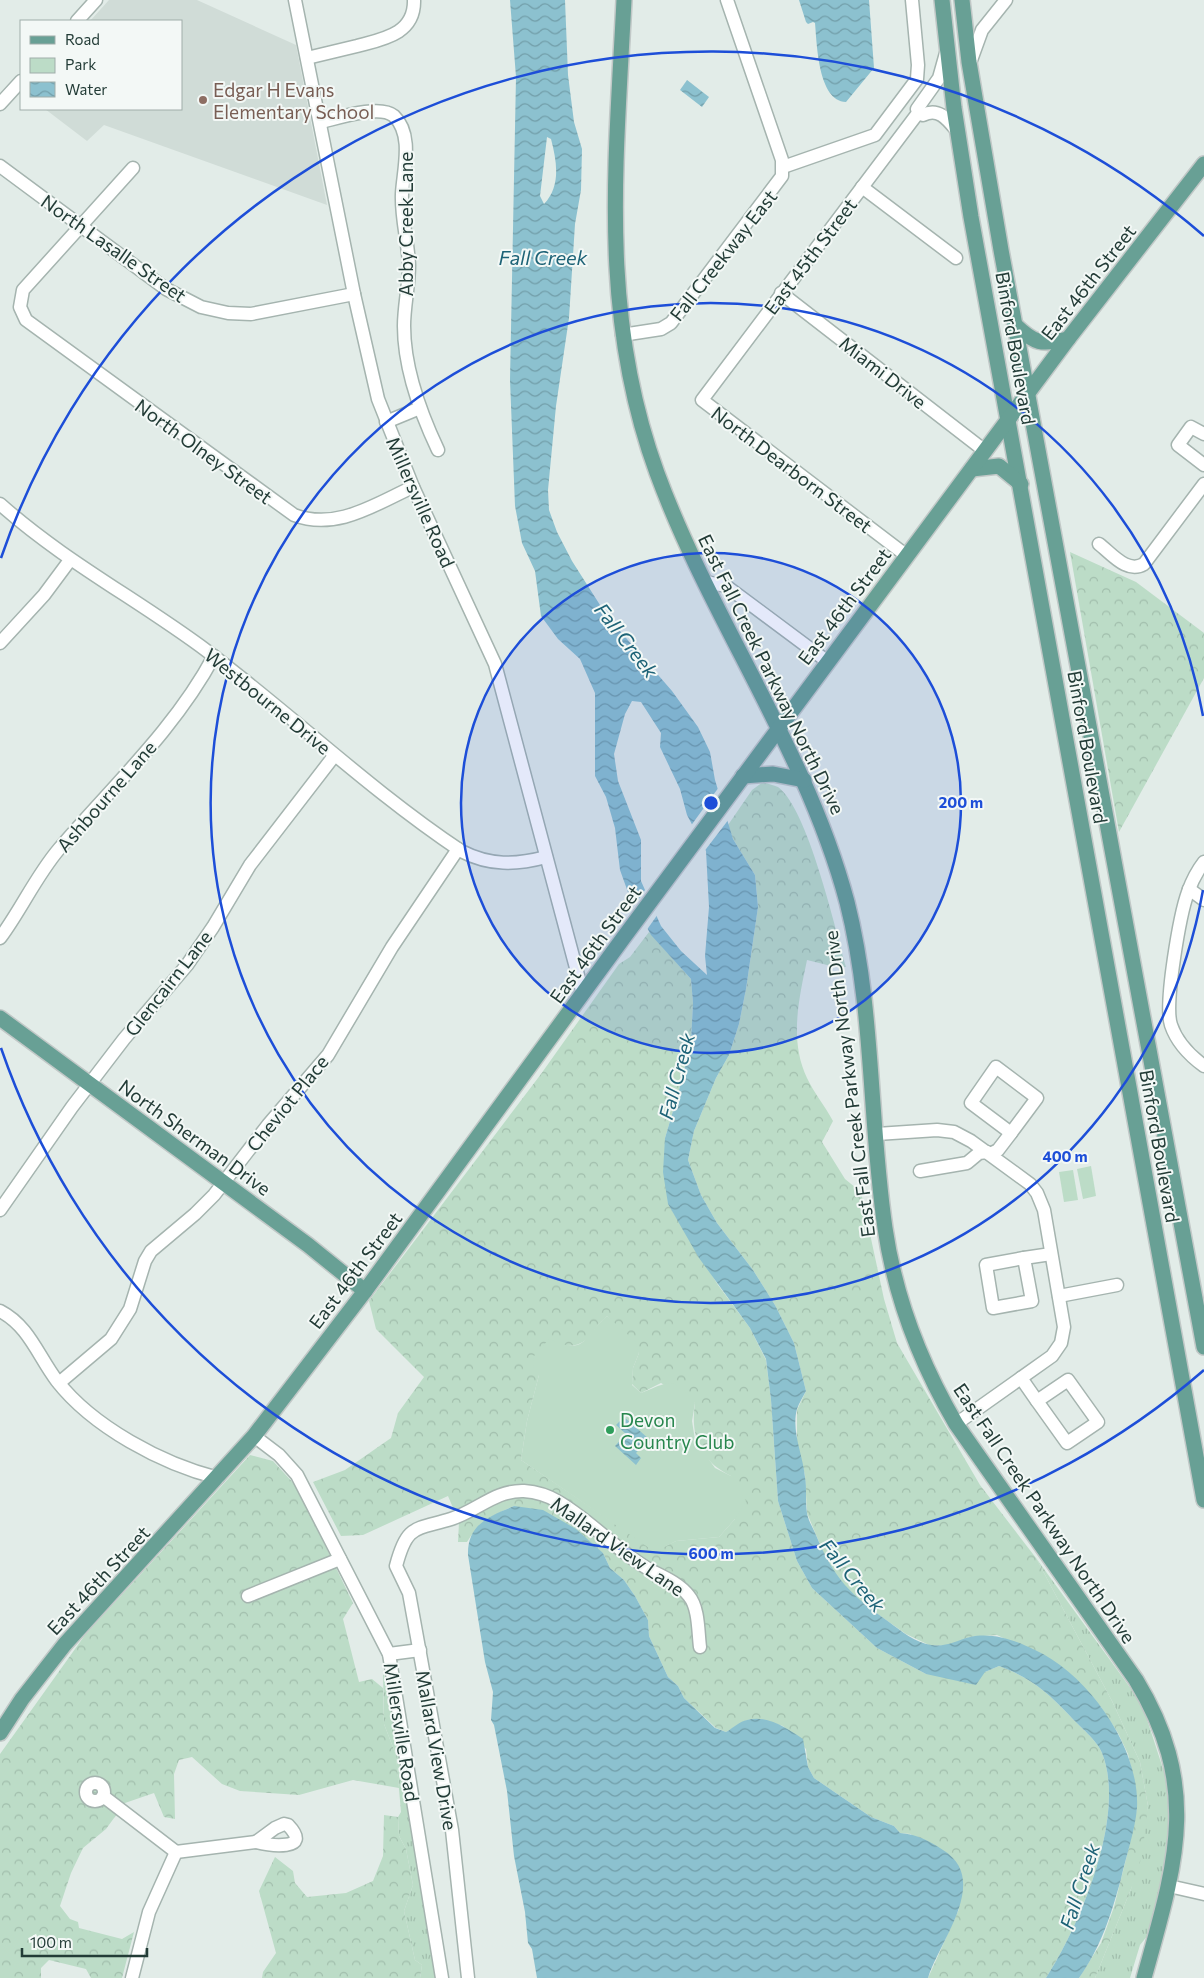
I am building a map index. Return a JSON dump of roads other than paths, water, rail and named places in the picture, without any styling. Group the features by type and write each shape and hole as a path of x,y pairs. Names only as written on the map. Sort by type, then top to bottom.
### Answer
{"main road":[{"name":"East Fall Creek Parkway North Drive","path":"624,0 615,178 616,263 622,335 635,403 670,507 804,780 824,830 848,907 861,982 885,1225 900,1293 924,1362 956,1424 1132,1676 1153,1712 1166,1744 1176,1794 1177,1830 1169,1886 1144,1978"},
{"name":"Binford Boulevard","path":"942,0 946,49 957,131 1204,1500"},
{"name":"Binford Boulevard","path":"962,0 970,66 1015,325 1204,1347"},
{"name":"East 46th Street","path":"0,1733 22,1699 65,1644 218,1478 254,1436 365,1291 739,781 1028,393 1204,164"},
{"path":"1015,325 1026,336 1038,342 1068,340"},
{"path":"972,469 999,466 1021,484"},
{"path":"739,781 773,774 804,780"},
{"name":"North Sherman Drive","path":"0,1018 308,1245 365,1291"}],"street":[{"path":"77,20 96,0"},
{"name":"Millersville Road","path":"295,0 354,294 378,399 413,487 495,664 583,994"},
{"path":"307,58 394,36 410,20 414,0"},
{"path":"727,0 783,167 874,135 917,79 918,65 912,0"},
{"path":"970,66 982,30 1006,0"},
{"name":"East 45th Street","path":"702,400 918,113 917,109 939,78 946,49"},
{"path":"0,104 20,82"},
{"name":"Abby Creek Lane","path":"321,122 382,110 392,115 400,126 406,151 402,206 409,268 404,335 420,408 438,450"},
{"path":"918,113 923,115 932,112 939,114 957,131"},
{"name":"North Lasalle Street","path":"0,166 176,295 216,311 259,313 354,294"},
{"name":"Fall Creekway East","path":"622,335 660,330 671,323 778,183 783,167"},
{"path":"81,226 133,168"},
{"path":"862,187 956,258"},
{"name":"North Olney Street","path":"81,226 23,290 20,305 24,318 31,325 294,515 313,520 336,520 413,487"},
{"name":"Miami Drive","path":"781,293 985,451"},
{"name":"North Dearborn Street","path":"702,400 907,556"},
{"path":"386,422 420,408"},
{"path":"1204,434 1191,427 1178,445 1204,465"},
{"path":"1099,544 1125,565 1134,568 1139,567 1144,564 1204,484"},
{"name":"Westbourne Drive","path":"0,504 70,560 160,618 214,656 334,756 458,849 478,859 497,863 520,863 546,857"},
{"path":"0,643 44,595 70,560"},
{"path":"706,582 726,586 828,662"},
{"name":"Ashbourne Lane","path":"0,938 49,862 154,741 186,700 214,656"},
{"name":"Glencairn Lane","path":"0,1210 90,1084 187,965 250,865 334,756"},
{"name":"Cheviot Place","path":"59,1383 111,1339 130,1310 145,1261 151,1251 201,1209 268,1125 328,1055 392,947 458,849"},
{"path":"1204,862 1189,889 1168,998 1169,1017 1174,1033 1185,1050 1204,1066"},
{"path":"1189,889 1204,900"},
{"path":"920,1171 967,1163 979,1153 998,1150 1011,1133 1037,1098 996,1068 971,1103 1011,1133"},
{"path":"877,1134 937,1130 950,1131 968,1139 1027,1182 1037,1193 1044,1210 1064,1327 1062,1343 1052,1356 956,1424"},
{"path":"1024,1258 1032,1301 993,1308 986,1265 1024,1258 1051,1254"},
{"path":"1059,1296 1117,1285"},
{"path":"0,1311 13,1319 27,1333 59,1383 80,1404 132,1442 181,1467 218,1478"},
{"path":"1021,1378 1036,1401 1067,1443 1098,1422 1068,1380 1036,1401"},
{"name":"Millersville Road","path":"254,1436 280,1455 297,1475 390,1654 442,1978"},
{"name":"Mallard View Lane","path":"414,1530 426,1524 450,1519 506,1492 524,1491 546,1496 562,1504 631,1558 687,1593 694,1607 700,1648"},
{"name":"Mallard View Drive","path":"414,1530 400,1549 396,1566 409,1593 452,1830 468,1978"},
{"path":"248,1596 340,1559"},
{"path":"390,1654 420,1650"},
{"path":"103,1796 176,1852 256,1842"},
{"path":"132,1978 149,1912 176,1852"},
{"path":"1169,1886 1204,1894"}],"water":[{"name":"Fall Creek","path":"510,0 565,0 568,75 574,122 582,149 581,190 575,224 569,318 556,406 548,490 549,510 557,532 572,561 607,616 672,691 698,727 710,752 715,780 733,839 755,875 758,907 739,1024 729,1055 716,1078 694,1131 688,1160 701,1195 717,1223 753,1270 775,1305 794,1343 806,1391 797,1409 795,1426 806,1481 807,1513 823,1550 837,1575 864,1603 904,1633 925,1644 942,1645 970,1637 995,1636 1020,1643 1035,1650 1055,1662 1074,1677 1092,1695 1120,1738 1130,1762 1136,1785 1136,1817 1121,1879 1109,1918 1093,1955 1079,1978 1046,1978 1073,1929 1085,1900 1096,1869 1104,1837 1109,1807 1108,1778 1100,1748 1088,1733 1053,1699 1020,1675 999,1666 985,1672 976,1685 926,1674 877,1648 812,1588 797,1561 778,1501 771,1400 766,1359 750,1328 699,1258 668,1204 663,1172 665,1138 691,1042 693,1003 691,979 651,935 629,895 620,870 615,828 606,797 595,776 595,693 580,659 558,639 541,616 535,571 522,543 515,506 510,380 516,77","holes":["547,137 551,139 556,173 553,189 544,204 540,196","632,701 641,702 661,733 660,747 680,789 687,815 706,851 709,907 705,956 707,975 681,951 661,926 641,881 641,840 618,781 614,754 625,714"]},
{"path":"799,0 869,0 874,68 846,102 837,99 824,82 818,57 815,23 808,24 806,22"},
{"path":"687,80 709,97 702,107 680,90"},
{"path":"624,1417 649,1439 636,1453 641,1458 636,1465 615,1446 626,1434 616,1425"},
{"path":"514,1506 543,1510 576,1529 603,1553 610,1568 624,1580 635,1596 648,1620 649,1636 668,1677 678,1686 684,1698 715,1728 726,1732 742,1722 755,1719 770,1721 784,1727 803,1739 808,1767 814,1778 871,1817 894,1826 900,1833 917,1836 928,1841 943,1850 957,1863 963,1877 963,1894 951,1929 928,1978 537,1978 532,1949 528,1943 525,1912 514,1856 507,1791 494,1725 491,1720 493,1692 485,1662 468,1555 471,1536 476,1529 489,1518"}],"place":[{"name":"Edgar H Evans Elementary School","path":"203,100"},
{"name":"Devon Country Club","path":"610,1430"}]}
